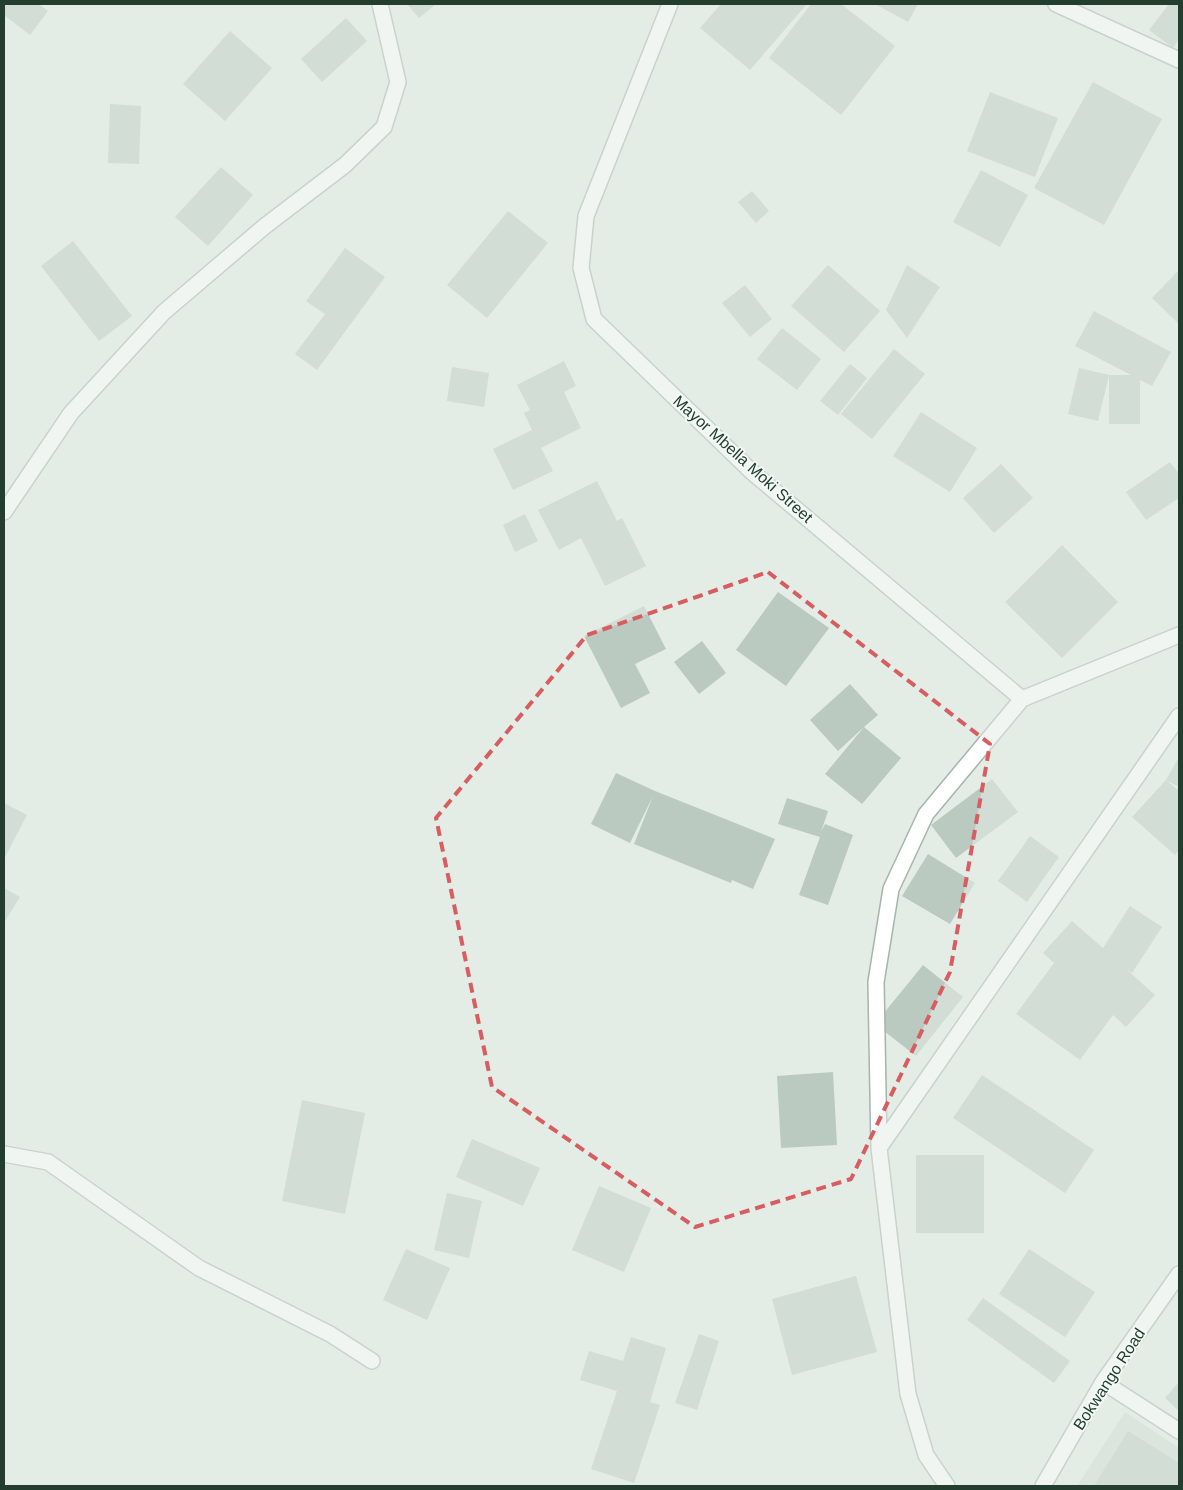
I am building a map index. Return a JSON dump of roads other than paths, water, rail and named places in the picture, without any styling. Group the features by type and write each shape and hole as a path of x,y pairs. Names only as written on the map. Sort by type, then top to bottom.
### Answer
{"street":[{"path":"4,512 71,413 164,312 265,226 345,165 384,128 398,82 380,4"},
{"name":"Mayor Mbella Moki Street","path":"670,4 586,216 581,268 594,319 752,472 1022,699"},
{"path":"1056,4 1179,60"},
{"path":"948,1486 926,1455 908,1394 879,1148 876,982 890,889 926,814 1022,699 1179,635"},
{"path":"879,1148 1179,716"},
{"path":"4,1154 48,1162 199,1268 330,1334 372,1361"},
{"name":"Bokwango Road","path":"1043,1486 1103,1382 1179,1274"},
{"path":"1103,1382 1179,1431"}]}
